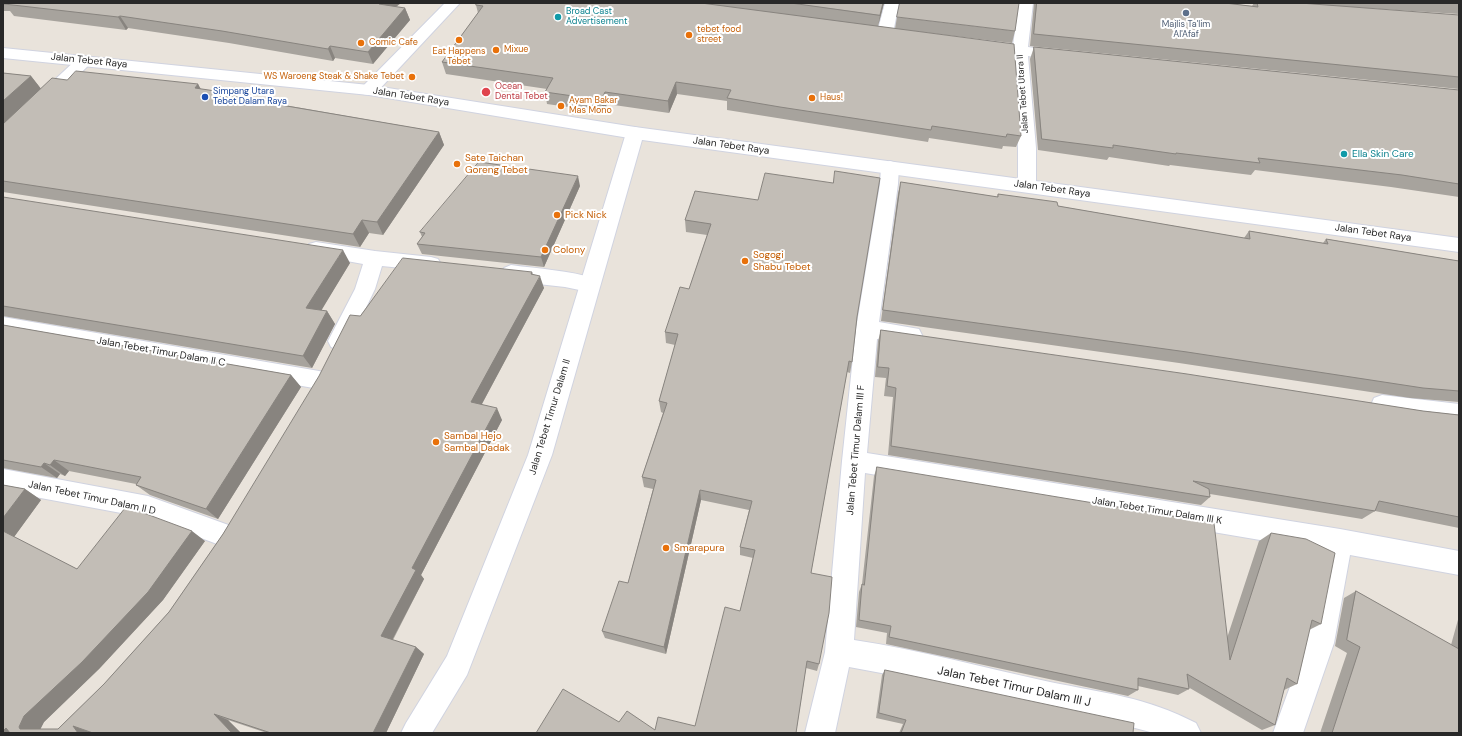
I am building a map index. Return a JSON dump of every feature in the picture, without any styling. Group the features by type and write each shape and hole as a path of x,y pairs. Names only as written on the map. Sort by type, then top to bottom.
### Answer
{"street":[{"path":"370,90 453,3"},
{"path":"885,33 892,3"},
{"name":"Jalan Tebet Utara II","path":"1026,3 1020,51 1027,148 1027,186"},
{"path":"968,44 1075,57"},
{"name":"Jalan Tebet Raya","path":"3,53 370,90 635,133 1459,245"},
{"path":"3,138 84,61"},
{"name":"Jalan Tebet Timur Dalam II","path":"416,733 457,665 540,455 635,133"},
{"name":"Jalan Tebet Timur Dalam III F","path":"820,733 839,652 854,461 867,329 889,184 890,167"},
{"path":"297,246 375,258 446,266"},
{"name":"Jalan Tebet Timur Dalam II C","path":"3,325 313,390 364,289 375,258"},
{"path":"494,271 565,279 590,284"},
{"path":"867,329 933,339"},
{"path":"1363,402 1459,414"},
{"name":"Jalan Tebet Timur Dalam III K","path":"854,461 1459,563"},
{"name":"Jalan Tebet Timur Dalam II D","path":"3,480 148,507 218,544 237,515"},
{"path":"1288,733 1320,643 1340,542"},
{"name":"Jalan Tebet Timur Dalam III J","path":"839,652 872,656 1056,697 1120,709 1171,724 1186,733"}],"building":[{"path":"380,3 379,4 405,8 368,52 330,46 328,49 120,16 118,17 4,4"},
{"path":"477,3 701,3 1014,44 1021,136 1007,134 1006,137 932,126 931,130 780,107 727,98 731,90 676,82 668,101 605,92 601,100 545,92 553,78 442,62 483,6 476,5"},
{"path":"791,3 883,3 880,15"},
{"path":"900,3 1019,3 1015,31 897,17"},
{"path":"1037,3 1225,3 1258,7 1257,3 1300,3 1459,15 1459,77 1034,34"},
{"path":"1034,47 1459,90 1459,184 1402,175 1258,158 1260,163 1176,154 1113,145 1113,148 1042,139"},
{"path":"76,71 198,84 195,88 236,94 234,97 439,132 377,222 362,220 353,234 3,181 3,124 52,78 67,80"},
{"path":"3,73 31,76 3,101"},
{"path":"479,162 578,176 541,257 417,244 425,233 420,232"},
{"path":"835,171 880,178 857,317 852,362 849,361 811,573 832,577 829,613 819,664 807,661 796,733 536,733 563,689 619,722 627,711 655,730 658,717 695,726 725,607 740,611 755,550 740,547 752,501 700,490 664,647 602,631 619,581 628,583 656,480 642,477 667,403 659,401 678,334 665,332 680,287 689,289 711,224 685,220 695,191 758,200 765,173 833,183"},
{"path":"901,182 998,197 998,194 1057,202 1058,206 1250,239 1249,231 1328,244 1326,239 1459,261 1459,391 1423,388 1187,352 883,310"},
{"path":"3,197 343,250 306,308 327,311 303,356 3,306"},
{"path":"403,258 532,272 531,274 540,276 471,402 497,408 412,568 416,570 381,636 416,647 373,733 271,733 214,714 232,733 93,733 73,726 78,733 10,733 6,728 3,731 3,531 77,569 125,508 133,509 192,531 148,592 82,662 24,716 19,727 20,729 58,729 104,684 169,612 223,534 319,376 350,315 360,316"},
{"path":"3,325 291,375 206,509 136,485 141,477 54,460 50,465 44,463 41,467 3,460"},
{"path":"881,330 1187,374 1423,411 1459,415 1459,517 1379,501 1375,511 1193,481 1209,489 1210,497 891,446 896,388 887,386 889,368 878,367"},
{"path":"877,467 1214,523 1230,660 1271,533 1306,539 1335,553 1321,624 1312,620 1297,684 1287,678 1275,725 1187,674 1189,689 1138,678 1138,690 889,637 891,626 859,620 862,584 864,585"},
{"path":"3,485 25,489 3,518"},
{"path":"1356,591 1459,649 1459,733 1332,733 1360,647 1347,640"},
{"path":"885,670 1134,723 1133,733 901,733 906,720 879,713"}],"place":[{"name":"Majlis Ta'lim Al'Afaf","path":"1186,13"},
{"name":"Broad Cast Advertisement","path":"558,17"},
{"name":"tebet food street","path":"689,35"},
{"name":"Eat Happens Tebet","path":"459,40"},
{"name":"Comic Cafe","path":"361,43"},
{"name":"Mixue","path":"496,50"},
{"name":"WS Waroeng Steak & Shake Tebet","path":"412,77"},
{"name":"Ocean Dental Tebet","path":"486,92"},
{"name":"Simpang Utara Tebet Dalam Raya","path":"205,97"},
{"name":"Haus!","path":"812,98"},
{"name":"Ayam Bakar Mas Mono","path":"561,106"},
{"name":"Ella Skin Care","path":"1344,154"},
{"name":"Sate Taichan Goreng Tebet","path":"457,164"},
{"name":"Pick Nick","path":"557,215"},
{"name":"Colony","path":"545,250"},
{"name":"Sogogi Shabu Tebet","path":"745,261"},
{"name":"Sambal Hejo Sambal Dadak","path":"436,442"},
{"name":"Smarapura","path":"666,548"}]}
